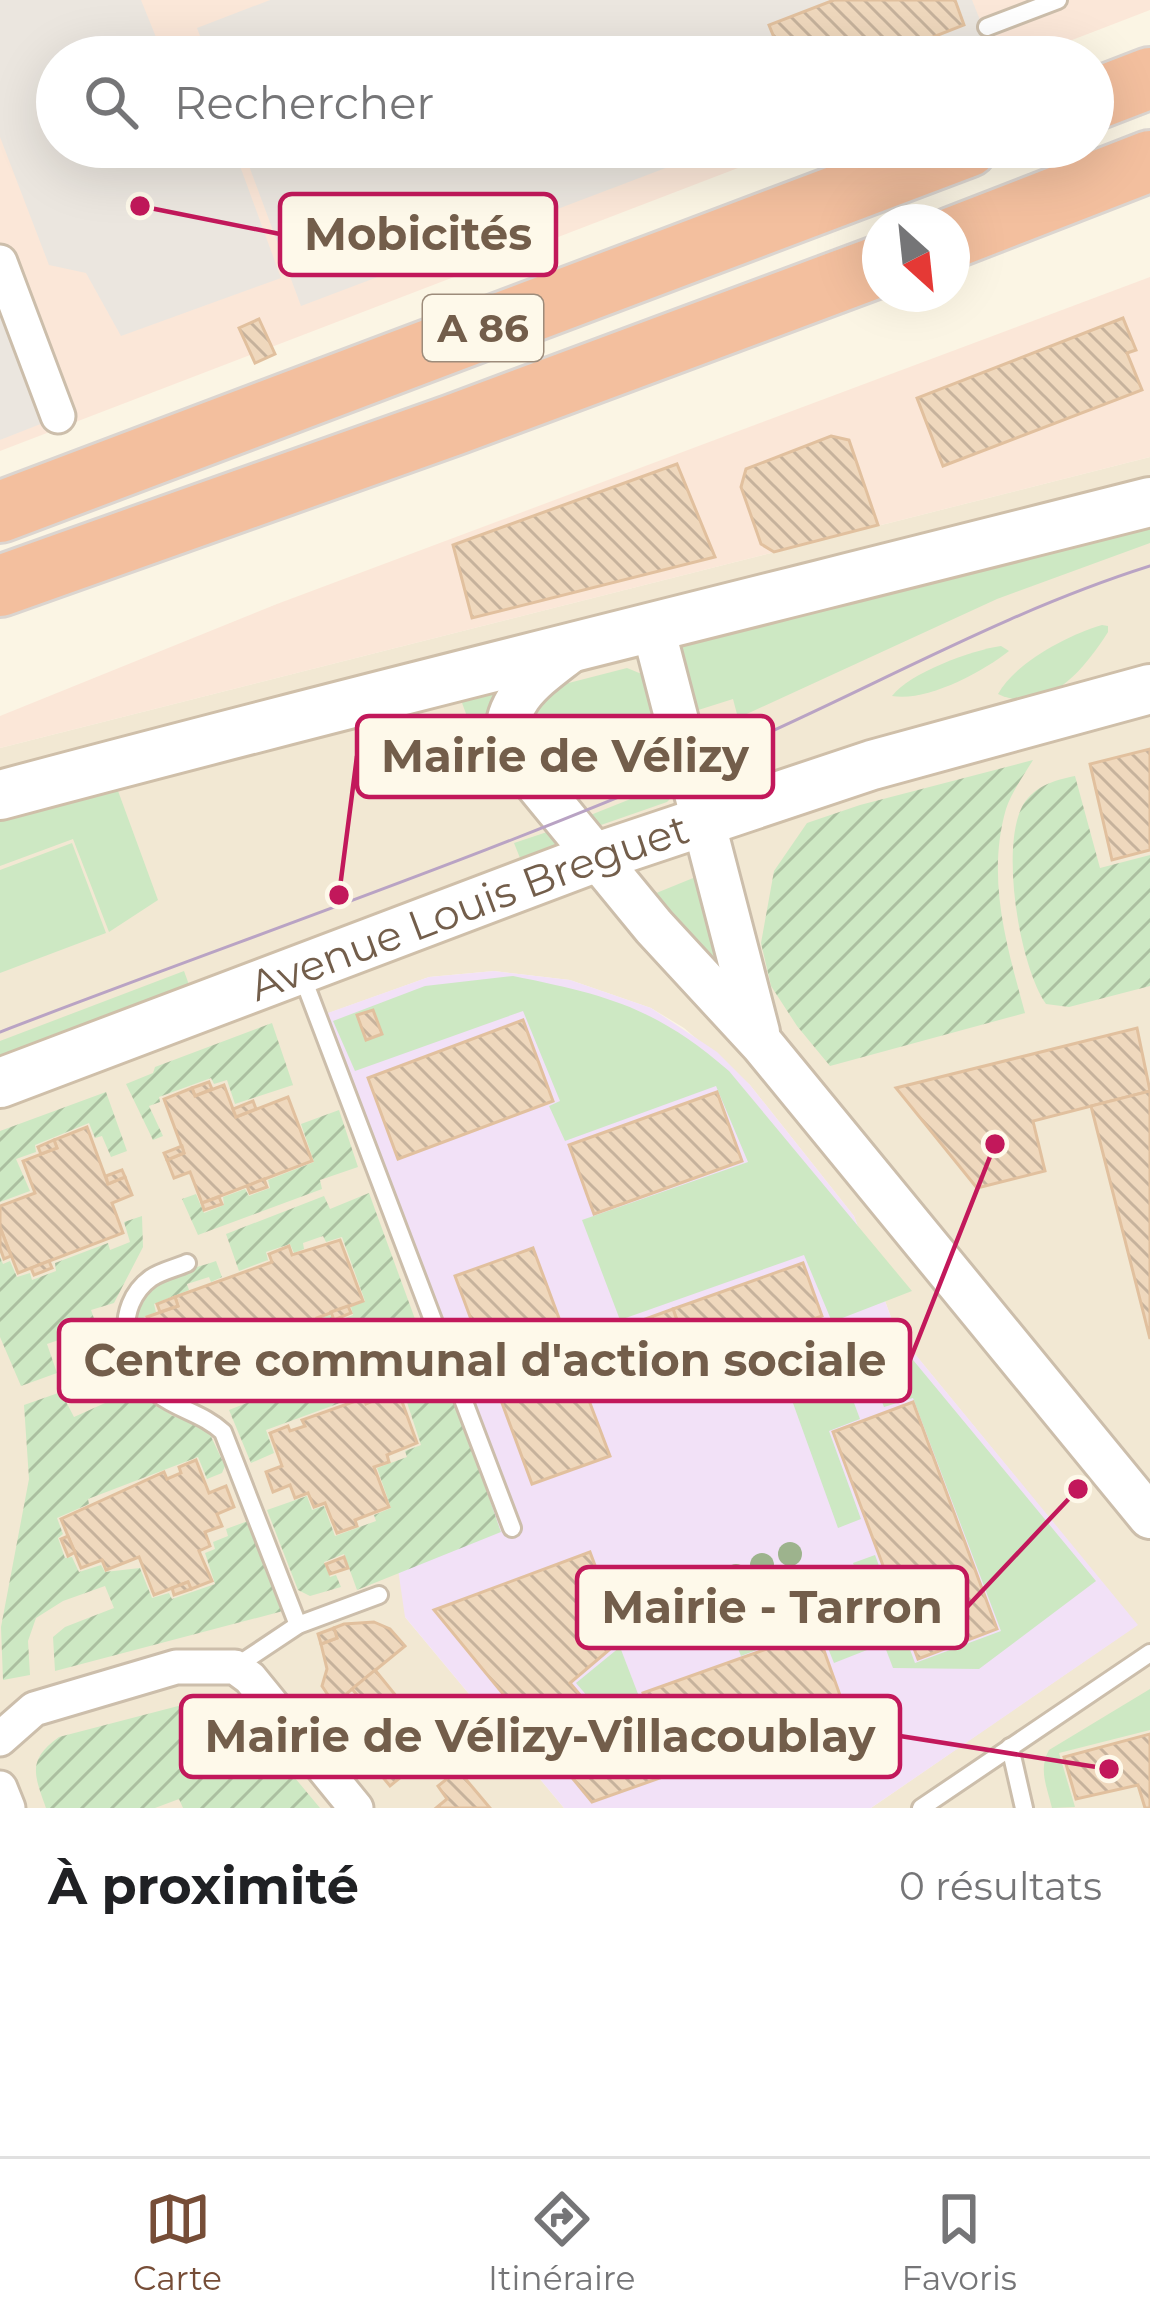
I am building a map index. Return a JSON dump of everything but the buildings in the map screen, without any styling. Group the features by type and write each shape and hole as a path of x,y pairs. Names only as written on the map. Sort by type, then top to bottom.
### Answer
{"highway":[{"path":"1114,92 1150,78"},
{"path":"970,231 1150,161"},
{"name":"A 86","path":"0,512 912,168"},
{"name":"A 86","path":"0,586 454,425 862,273"}],"main road":[{"path":"0,795 354,695 573,649 1150,502"},
{"name":"Avenue Louis Breguet","path":"0,1083 597,857 872,765 1150,689"}],"street":[{"path":"0,262 58,416"},
{"path":"653,628 762,1044"},
{"path":"573,649 514,700 504,725 507,748 762,1044 1150,1517"},
{"path":"0,1739 34,1708 176,1667 236,1667 356,1808"},
{"path":"0,1788 8,1808"}],"lane":[{"path":"987,27 1026,6 1058,0"},
{"path":"300,970 512,1528"},
{"path":"187,1263 152,1277 134,1296 124,1328 130,1356 158,1394 224,1432 298,1625"},
{"path":"236,1667 298,1625 380,1595"},
{"path":"921,1808 1150,1653"},
{"path":"1010,1747 1024,1808"}],"shaded area":[{"path":"0,0 1150,0 1150,10 1083,36 36,36 36,168 738,168 0,451"},
{"path":"0,0 141,0 156,36 36,36 36,168 241,168 281,278 121,336 86,273 49,265 0,137"},
{"path":"270,0 972,0 986,36 200,36 197,28"},
{"path":"250,168 666,168 301,306"},
{"path":"1150,277 1150,457 0,748 0,716 277,604"},
{"path":"0,312 43,423 0,440"},
{"path":"1150,457 1150,1808 871,1808 1137,1625 896,1331 854,1216 750,1085 684,1028 651,1008 570,980 494,971 429,977 312,1019 497,1529 405,1617 564,1808 0,1808 0,748"},
{"path":"494,971 570,980 651,1008 717,1052 750,1085 854,1216 896,1331 1138,1625 871,1808 564,1808 405,1617 398,1569 497,1528 311,1019 429,977"}],"green space":[{"path":"1150,520 1150,543 997,599 738,718 733,699 692,712 676,649 684,638"},
{"path":"1108,626 1108,632 1063,685 1033,699 998,694 1017,671 1044,651"},
{"path":"1001,646 1009,651 953,684 921,695 892,696 942,664"},
{"path":"627,668 654,679 670,748 564,791 531,747 534,716 553,687"},
{"path":"505,680 510,770 489,776 458,692"},
{"path":"1033,760 1006,809 998,861 1001,912 1025,1013 830,1066 771,986 761,943 774,871 807,823"},
{"path":"1075,776 1100,868 1150,855 1150,986 1069,1007 1046,1004 1028,964 1016,909 1013,853 1015,828 1025,801 1044,786"},
{"path":"114,780 158,900 109,932 73,839 0,866 0,809"},
{"path":"678,780 678,791 667,802 601,825 593,826 583,818"},
{"path":"556,829 567,847 524,868 514,843"},
{"path":"72,843 106,933 0,973 0,870"},
{"path":"703,874 723,977 649,896"},
{"path":"184,971 192,993 0,1066 0,1041"},
{"path":"513,976 628,1007 702,1049 729,1071 912,1291 832,1322 804,1255 620,1320 582,1220 748,1162 716,1086 565,1141 549,1106 560,1101 523,1011 355,1071 333,1021 425,986"},
{"path":"272,1023 293,1085 235,1104 227,1080 214,1084 211,1078 159,1097 160,1102 149,1106 163,1136 153,1140 126,1084 153,1073 155,1067"},
{"path":"106,1092 127,1151 111,1157 102,1136 95,1138 89,1123 35,1145 36,1152 16,1159 30,1191 0,1202 0,1131"},
{"path":"339,1110 358,1167 320,1180 322,1189 198,1235 182,1199 196,1194 204,1213 224,1205 223,1197 245,1189 249,1196 270,1188 268,1180 314,1162 301,1124"},
{"path":"369,1193 415,1319 377,1333 379,1342 226,1403 217,1383 184,1389 154,1371 135,1327 142,1297 167,1278 216,1261 222,1277 187,1284 189,1290 154,1304 156,1312 143,1318 164,1372 196,1363 199,1368 214,1363 217,1370 238,1362 236,1354 248,1350 252,1358 270,1350 269,1342 280,1339 283,1346 324,1331 320,1318 330,1315 335,1322 353,1315 351,1307 365,1301 342,1237 326,1242 323,1236 303,1243 304,1249 294,1253 290,1244 266,1252 268,1260 239,1271 226,1234 324,1196 330,1209"},
{"path":"142,1216 143,1247 114,1303 91,1310 97,1327 47,1344 57,1373 21,1386 0,1337 0,1257 3,1264 10,1261 17,1277 30,1273 32,1280 56,1271 55,1263 108,1243 110,1250 130,1242 124,1222"},
{"path":"433,1337 501,1532 357,1590 344,1554 324,1562 341,1587 310,1596 298,1590 267,1510 307,1496 312,1510 324,1506 335,1536 376,1521 374,1515 391,1508 377,1468 407,1457 405,1451 421,1445 400,1381 266,1430 274,1453 251,1463 229,1410 384,1349 388,1357"},
{"path":"894,1337 1096,1581 979,1669 893,1668 853,1563 875,1555 915,1663 1001,1631 913,1398 884,1407 862,1351"},
{"path":"838,1360 860,1419 829,1431 861,1519 838,1528 785,1381"},
{"path":"134,1390 173,1416 206,1426 225,1466 222,1473 207,1479 198,1457 88,1499 89,1504 57,1518 65,1558 72,1557 79,1572 101,1565 105,1572 140,1568 152,1598 169,1593 172,1599 215,1584 205,1553 215,1549 213,1542 228,1536 226,1529 248,1521 283,1611 55,1671 53,1637 65,1627 114,1608 105,1586 63,1601 36,1618 28,1641 30,1675 3,1680 1,1627 29,1479 24,1405 61,1392 74,1417"},
{"path":"849,1603 867,1650 834,1663 819,1626 741,1656 737,1646"},
{"path":"620,1647 658,1746 637,1754 576,1683"},
{"path":"1150,1689 1150,1730 1059,1753 1075,1807 1052,1808 1044,1771 1049,1750"},
{"path":"209,1698 234,1705 320,1808 183,1808 179,1799 155,1808 46,1808 36,1768 42,1753 59,1737"}],"tram line":[{"path":"0,1032 551,824 784,726 1043,605 1150,566"}],"place":[{"name":"Mobicités","path":"140,206"},
{"name":"Mairie de Vélizy","path":"339,895"},
{"name":"Centre communal d'action sociale","path":"995,1144"},
{"name":"Mairie - Tarron","path":"1078,1489"},
{"name":"Mairie de Vélizy-Villacoublay","path":"1109,1769"}]}
